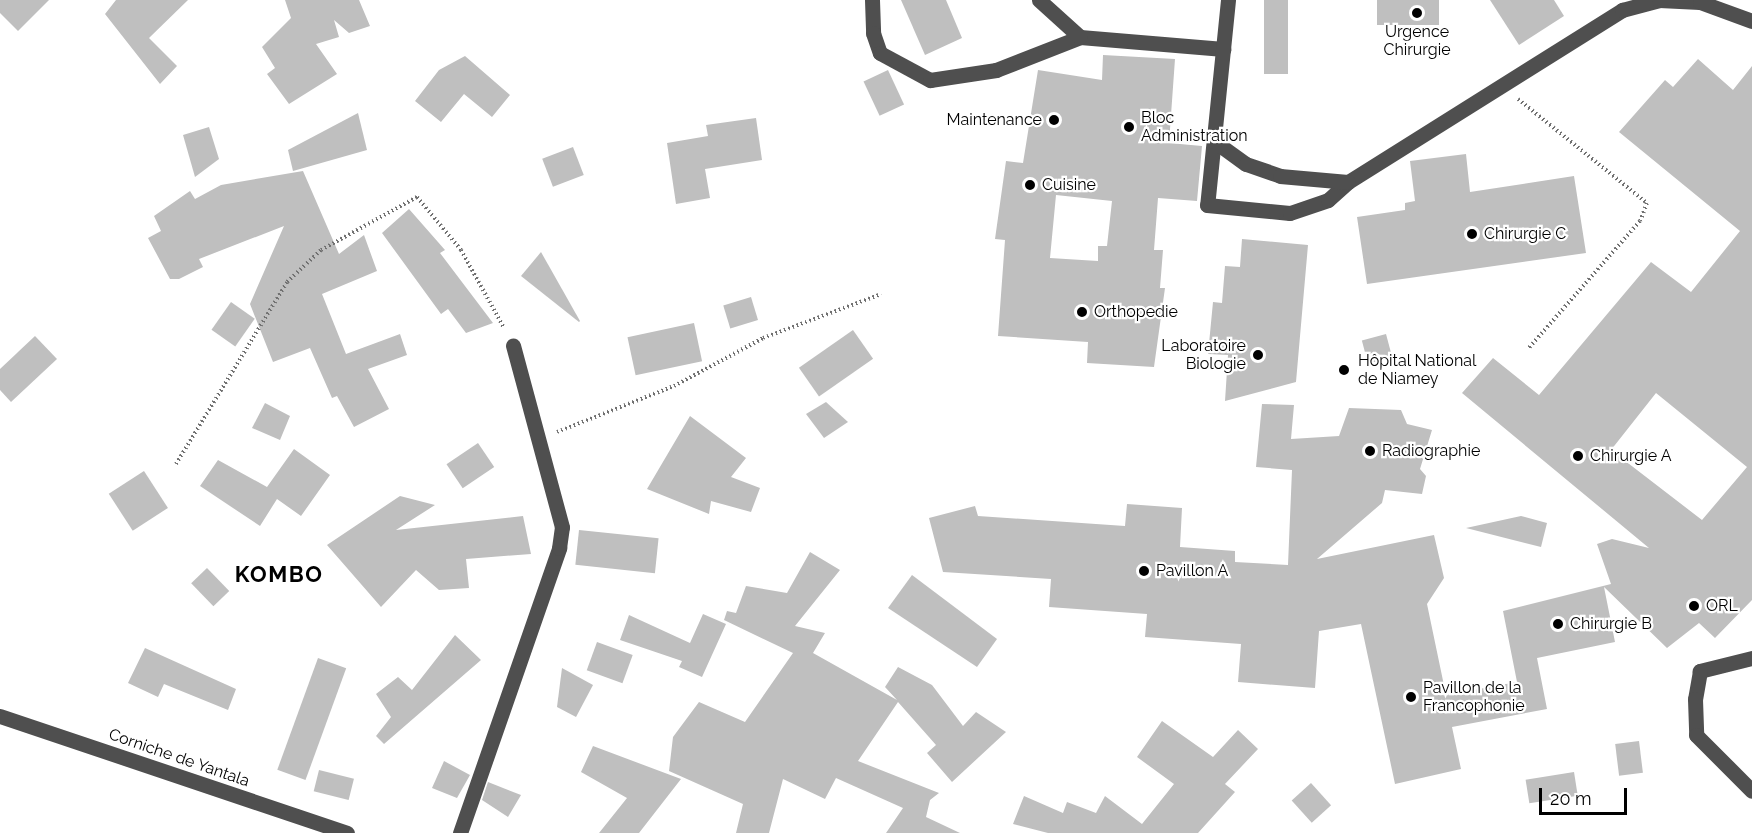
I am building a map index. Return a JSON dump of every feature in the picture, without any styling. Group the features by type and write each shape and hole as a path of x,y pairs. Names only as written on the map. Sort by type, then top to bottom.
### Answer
{"street":[{"path":"872,0 873,33 880,53 930,80 996,70 1080,37 1223,49"},
{"path":"1039,0 1080,37"},
{"path":"1228,0 1207,205 1290,213 1312,210 1348,183 1622,10 1659,0 1700,2 1752,21"},
{"path":"1214,141 1246,164 1280,176 1348,183"},
{"path":"460,833 560,548 562,510 513,346"},
{"path":"1752,658 1700,671 1695,699 1696,735 1752,790"},
{"name":"Corniche de Yantala","path":"0,716 348,833"}],"path":[{"path":"1501,86 1647,203 1640,221 1529,348"},
{"path":"176,464 287,282 321,250 417,197 461,250 513,346"},
{"path":"542,442 575,420 702,373 764,338 881,294"}],"building":[{"path":"0,0 49,0 18,31 0,13"},
{"path":"116,0 188,0 149,38 177,66 160,84 105,14"},
{"path":"285,0 359,0 370,26 349,33 334,20 339,37 316,44 337,74 289,104 267,74 275,68 262,47 291,18"},
{"path":"901,0 946,0 962,38 925,55"},
{"path":"1264,0 1288,0 1288,74 1264,74"},
{"name":"Urgence Chirurgie","path":"1377,0 1439,0 1439,25 1377,25"},
{"path":"1490,0 1554,0 1564,16 1519,45"},
{"path":"1103,55 1175,59 1169,143 1202,146 1197,201 1158,198 1154,250 1163,250 1160,288 1165,288 1154,367 1087,363 1088,342 998,336 1005,240 995,239 1006,161 1023,163 1038,70 1102,80","holes":["1056,195 1112,201 1107,246 1098,246 1098,261 1050,258"]},
{"path":"465,56 510,95 492,117 464,94 441,122 415,101 439,70"},
{"path":"1698,59 1733,90 1752,66 1752,600 1715,638 1699,623 1667,648 1604,587 1615,642 1537,658 1547,709 1452,727 1461,769 1395,784 1361,624 1319,631 1315,688 1238,682 1241,644 1145,637 1147,614 1049,607 1051,579 943,572 929,518 975,506 978,516 1125,526 1127,504 1182,508 1180,547 1235,551 1235,562 1288,565 1292,470 1256,467 1262,404 1294,405 1291,439 1339,436 1349,408 1401,410 1407,424 1432,430 1420,469 1426,476 1422,494 1385,490 1382,503 1317,559 1434,535 1444,578 1427,604 1446,695 1517,682 1503,611 1611,584 1597,544 1612,539 1649,548 1462,393 1493,358 1539,395 1651,262 1691,292 1740,231 1619,132 1665,80 1673,87","holes":["1656,393 1747,467 1702,520 1611,450"]},
{"path":"888,70 904,104 880,116 864,81"},
{"path":"358,113 367,150 293,171 288,150"},
{"path":"756,118 762,160 705,169 710,198 676,204 667,143 708,136 706,125"},
{"path":"209,127 219,159 195,177 183,135"},
{"path":"573,147 584,175 553,187 542,159"},
{"name":"Chirurgie C","path":"1466,154 1470,192 1574,176 1586,253 1367,284 1357,217 1405,210 1405,203 1415,201 1410,161"},
{"path":"303,171 339,254 364,235 377,271 322,294 346,354 400,334 407,355 368,369 389,409 354,427 337,396 332,398 310,348 273,362 250,304 284,226 199,259 203,267 179,279 170,279 148,238 161,231 154,216 190,191 195,199 221,185"},
{"path":"409,209 445,250 440,253 493,323 466,333 448,309 441,314 382,233"},
{"name":"Laboratoire Biologie","path":"1242,239 1308,245 1296,382 1225,401 1228,355 1208,354 1213,302 1222,303 1225,266 1240,267"},
{"path":"541,252 580,321 579,322 521,276"},
{"path":"751,297 758,320 730,328 723,305"},
{"path":"231,302 255,319 235,346 211,330"},
{"path":"694,323 702,361 636,375 627,337"},
{"path":"853,330 873,359 819,397 799,368"},
{"path":"1386,334 1392,357 1368,364 1362,340"},
{"path":"35,336 57,359 11,402 0,390 0,369"},
{"path":"826,402 848,422 824,438 806,414"},
{"path":"265,403 290,416 280,440 252,428"},
{"path":"690,416 746,458 731,477 760,488 751,512 711,501 709,514 647,489"},
{"path":"478,443 494,467 463,488 446,464"},
{"path":"294,449 330,475 301,516 277,499 260,526 200,486 218,460 267,487"},
{"path":"144,471 168,508 133,531 109,494"},
{"path":"400,496 435,505 396,530 523,516 531,554 466,559 469,588 439,590 416,570 381,607 327,545"},
{"path":"1521,516 1547,523 1541,547 1466,528"},
{"path":"579,530 659,538 655,573 575,565"},
{"path":"810,552 840,570 795,626 825,633 813,653 897,700 885,687 898,667 932,685 963,726 976,712 1006,732 952,782 927,753 936,745 898,702 858,761 939,793 930,800 926,817 960,833 886,833 903,808 836,778 825,799 783,779 769,833 736,833 743,804 669,771 673,737 699,702 745,722 793,653 724,620 727,611 736,613 746,586 787,593"},
{"path":"207,568 229,591 213,606 191,583"},
{"path":"912,575 997,639 977,667 888,608"},
{"path":"703,614 726,624 702,677 679,667 682,661 620,640 629,615 690,643"},
{"path":"455,635 481,660 384,744 376,736 391,717 376,694 398,677 412,690"},
{"path":"597,642 633,655 622,683 587,670"},
{"path":"145,648 236,689 228,710 164,684 158,697 128,683"},
{"path":"318,658 346,668 305,780 277,770"},
{"path":"562,668 593,685 576,717 557,707"},
{"path":"1162,721 1213,757 1238,730 1258,749 1225,784 1235,792 1198,833 1048,833 1013,824 1024,796 1063,813 1067,802 1096,813 1105,796 1142,824 1174,784 1137,757"},
{"path":"1639,741 1643,773 1619,776 1615,744"},
{"path":"593,746 681,779 639,833 599,833 627,798 581,772"},
{"path":"444,761 470,775 457,798 432,788"},
{"path":"319,770 354,779 349,800 314,791"},
{"path":"1574,772 1578,796 1529,803 1526,780"},
{"path":"488,782 521,795 508,817 482,800"},
{"path":"1311,783 1331,805 1312,823 1292,800"}],"place":[{"name":"Urgence Chirurgie","path":"1417,13"},
{"name":"Maintenance","path":"1054,120"},
{"name":"Bloc Administration","path":"1129,127"},
{"name":"Cuisine","path":"1030,185"},
{"name":"Chirurgie C","path":"1472,234"},
{"name":"Orthopedie","path":"1082,312"},
{"name":"Laboratoire Biologie","path":"1258,355"},
{"name":"Hôpital National de Niamey","path":"1344,370"},
{"name":"Radiographie","path":"1370,451"},
{"name":"Chirurgie A","path":"1578,456"},
{"name":"Pavillon A","path":"1144,571"},
{"name":"ORL","path":"1694,606"},
{"name":"Chirurgie B","path":"1558,624"},
{"name":"Pavillon de la Francophonie","path":"1411,697"}],"district":[{"name":"KOMBO","path":"279,575"}]}
